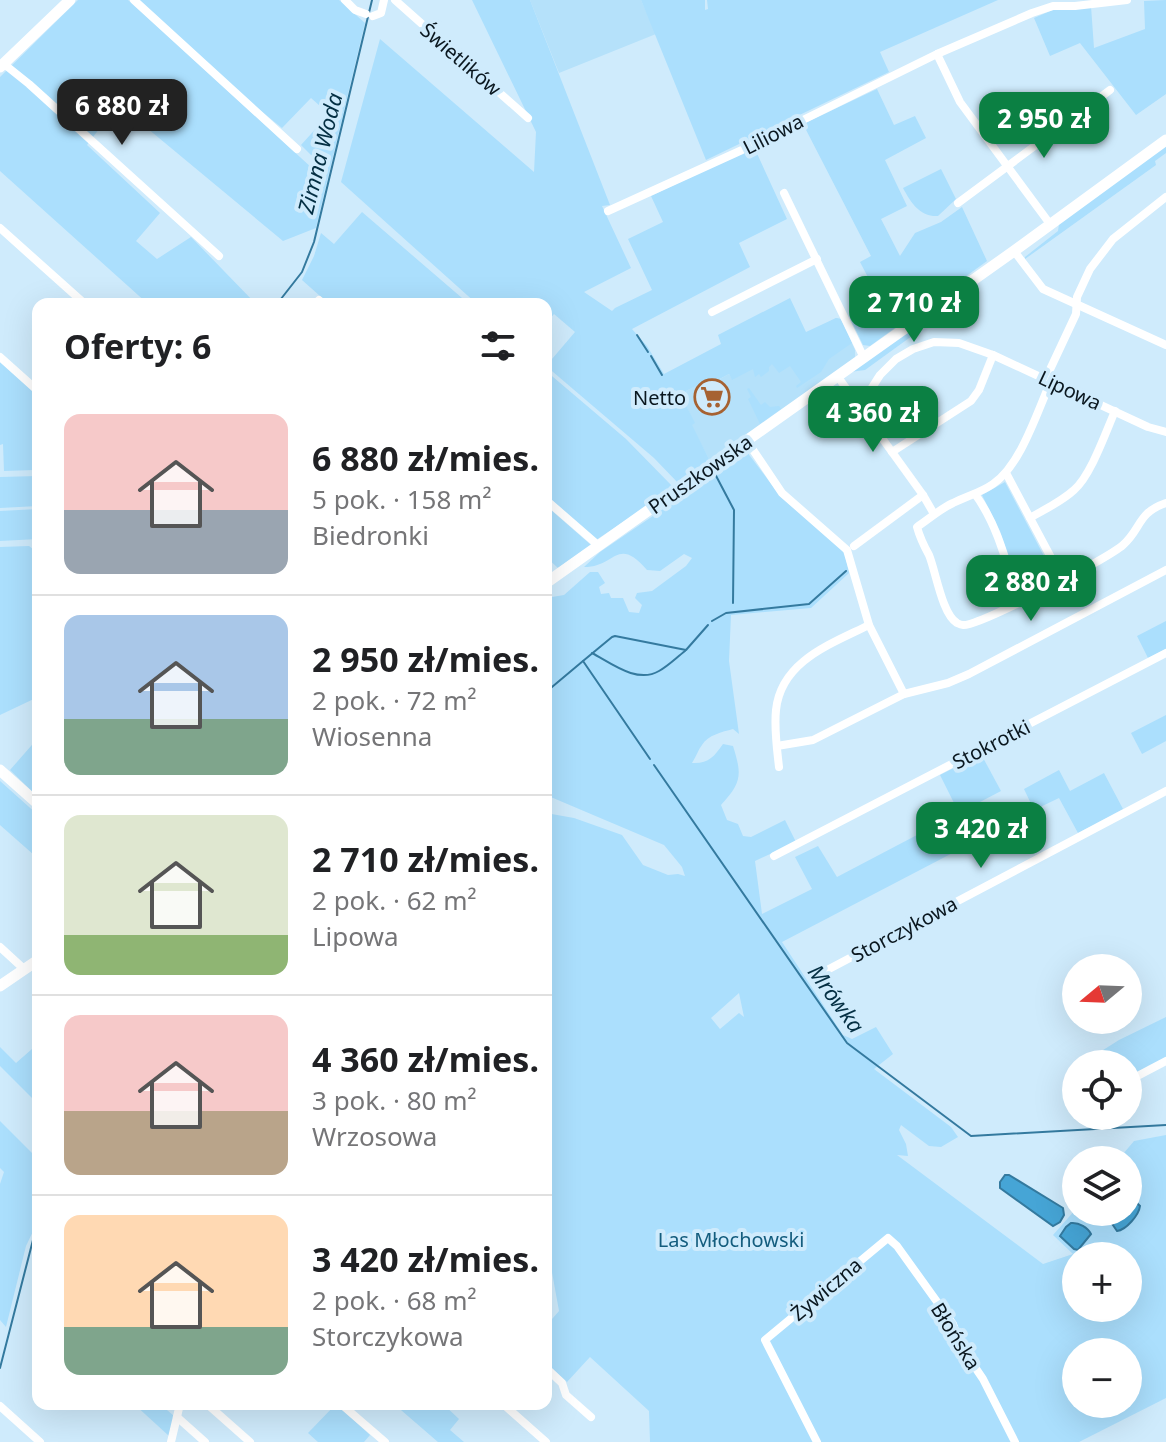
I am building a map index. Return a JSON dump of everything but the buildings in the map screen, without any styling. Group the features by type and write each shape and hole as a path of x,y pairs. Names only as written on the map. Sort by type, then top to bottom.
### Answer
{"street":[{"path":"70,0 2,66 40,94 219,256"},
{"path":"134,0 297,149"},
{"path":"345,0 355,10 370,15 381,13 384,0"},
{"name":"Świetlików","path":"395,0 528,118"},
{"name":"Liliowa","path":"608,211 742,150 937,54 1032,13 1053,6 1127,0"},
{"path":"937,54 960,102 1050,224"},
{"path":"958,203 1110,90"},
{"name":"Pruszkowska","path":"552,579 1166,140"},
{"path":"784,193 864,358"},
{"path":"1166,197 1113,239 1090,269 1077,297 1076,314 1018,455 1006,473 917,527 948,612 954,621 962,625 1019,603 1110,555 1125,544 1152,508 1166,503"},
{"path":"1158,203 1166,212"},
{"path":"0,228 78,298"},
{"path":"1014,251 1043,289 1166,345"},
{"path":"712,312 817,259"},
{"name":"Lipowa","path":"859,408 880,375 896,359 934,342 959,343 993,355 1148,427 1166,432"},
{"path":"892,452 971,401 979,390 993,355"},
{"path":"0,357 32,386"},
{"path":"838,377 934,514"},
{"path":"1030,518 1077,488 1115,411"},
{"path":"747,441 782,493 847,550 869,625 904,694"},
{"path":"1006,473 1063,580"},
{"path":"975,494 997,532 1019,603"},
{"path":"854,546 923,495"},
{"path":"552,505 599,546"},
{"path":"777,746 813,740 904,694 948,683 969,674 1166,570"},
{"path":"779,767 776,707 782,687 792,671 814,653 869,625"},
{"name":"Stokrotki","path":"774,856 1166,653"},
{"path":"0,770 32,799"},
{"name":"Storczykowa","path":"812,978 1166,791"},
{"path":"0,947 24,969"},
{"path":"0,986 32,964"},
{"path":"1142,1074 1166,1061"},
{"name":"Żywiczna","path":"817,1442 765,1340 886,1238"},
{"name":"Błońska","path":"886,1238 897,1246 953,1324 960,1345 983,1379 1015,1442"},
{"path":"552,1374 562,1383 566,1395 591,1417"},
{"path":"0,1406 40,1442"},
{"path":"171,1442 179,1410"},
{"path":"214,1410 250,1442"},
{"path":"348,1410 385,1442"},
{"path":"510,1410 546,1442"},
{"path":"177,1417 205,1442"}],"shaded area":[{"path":"530,0 641,0 656,34 559,73"},
{"path":"836,318 841,319 855,350 855,358 710,461 691,425 694,423 685,403 690,400 686,391 697,385 700,390 729,374 732,379"},
{"path":"1005,1175 1009,1175 1062,1207 1060,1222 1053,1226 1000,1188"},
{"path":"1083,1226 1091,1234 1084,1242 1066,1242 1060,1236 1066,1227"}],"green space":[{"path":"78,0 128,0 312,168 315,159 301,145 329,114 311,98 282,128 139,0 339,0 365,23 316,228 283,241 118,104 87,145 160,213 136,241 157,259 191,237 250,298 141,298 0,171 0,77"},
{"path":"472,0 530,0 610,205 602,206 631,268 584,292 612,311 652,290 628,239 663,222 651,196 754,147 787,219 739,243 750,267 632,329 664,374 721,344 718,335 790,298 806,332 836,318 841,319 852,343 829,359 821,372 797,388 801,382 790,366 779,373 772,364 761,377 759,374 755,377 753,369 732,380 729,374 699,390 696,386 686,391 690,400 685,403 695,423 692,425 710,461 679,484 654,458 552,371 552,359 575,332 554,314 552,316 552,298 470,298 341,182 380,39 534,172 536,132"},
{"path":"641,0 705,0 705,10 708,9 707,0 998,0 880,52 889,72 706,160"},
{"path":"1166,0 1166,94 1136,115 1080,43 1050,56 1034,18 1055,9 1091,6 1094,48 1145,29 1144,1"},
{"path":"877,89 894,125 915,116 926,138 885,160 907,206 881,219 900,256 915,233 941,222 962,207 987,261 870,346 863,345 849,316 851,310 875,297 860,262 871,256 803,124"},
{"path":"1166,146 1166,153 1155,161 1156,165 1025,259 1058,231 1059,224"},
{"path":"941,169 956,199 938,216 932,216 917,208 903,188"},
{"path":"362,212 462,298 322,298 302,280 321,233 334,244"},
{"path":"977,284 977,290 946,311 944,309 933,317 934,320 865,370 850,372 941,306"},
{"path":"0,360 32,389 32,470 4,471 3,444 0,445"},
{"path":"552,376 626,439 674,488 596,540 552,500"},
{"path":"749,388 761,405 765,402 770,407 779,406 781,409 760,424 748,399 751,397"},
{"name":"Las Młochowski","path":"747,452 781,497 845,554 849,573 811,608 731,615 729,661 739,734 733,729 712,736 702,745 692,763 710,759 723,744 733,746 739,771 733,790 721,805 727,820 738,824 743,836 751,837 785,820 796,842 755,861 762,914 812,889 795,857 818,846 837,877 936,825 939,832 953,825 964,847 782,942 843,1035 852,1039 876,1027 893,1054 874,1069 951,1127 958,1137 941,1147 929,1146 901,1125 899,1130 908,1156 897,1155 1043,1264 1062,1258 1062,1322 1142,1322 1142,1242 1062,1244 1053,1235 1062,1225 1142,1226 1142,1146 1130,1146 1134,1141 1166,1135 1166,1398 1142,1410 1142,1338 1062,1338 1062,1418 1126,1418 1079,1442 650,1442 649,1411 590,1357 567,1382 552,1368 552,1319 559,1311 552,1272 552,814 574,818 622,835 643,865 668,875 685,876 682,867 664,845 552,798 552,597 564,595 590,572 598,572 605,583 599,587 601,594 609,593 611,598 623,598 629,612 639,613 642,605 635,598 637,593 652,591 692,558 684,554 660,571 647,570 637,560 622,554 595,566 584,567 600,552","holes":["739,993 744,1017 739,1013 720,1029 711,1018"]},
{"path":"32,476 32,506 0,508 0,477"},
{"path":"1005,482 1055,577 1021,597 1000,531 982,495"},
{"path":"32,509 32,539 0,541 0,511"},
{"path":"552,511 591,545 558,568 552,562"},
{"path":"0,547 32,548 32,700 0,715"},
{"path":"1166,621 1166,649 1148,658 1137,636"},
{"path":"1166,715 1166,741 1142,754 1131,733"},
{"path":"32,745 32,791 10,770"},
{"path":"981,754 1001,791 959,813 940,775"},
{"path":"1059,770 1070,791 1104,773 1123,809 1078,833 1059,798 1034,810 1024,789"},
{"path":"0,781 32,810 32,853 0,825"},
{"path":"1166,1017 1166,1058 1142,1071 1142,1050 1103,1050 1131,1034 1142,1034 1142,1029"},
{"path":"0,1047 16,1063 32,1049 32,1098 0,1066"},
{"path":"0,1121 32,1153 32,1234 26,1246 6,1327 0,1320 0,1184 4,1172 0,1168"},
{"path":"141,1410 167,1410 174,1416 169,1436"},
{"path":"330,1410 343,1410 370,1435 364,1442 318,1442 308,1433"},
{"path":"401,1410 449,1410 459,1419 450,1430 464,1442 438,1442"}],"waterway":[{"name":"Zimna Woda","path":"282,298 302,272 314,242 372,0"},
{"path":"637,335 648,352"},
{"path":"651,356 662,375"},
{"path":"727,464 714,472 734,510 733,603"},
{"path":"712,621 726,613 809,604 846,571"},
{"path":"583,661 615,636 686,650 708,625"},
{"path":"592,653 624,671 642,675 659,671 685,651"},
{"name":"Mrówka","path":"552,687 583,661 650,759"},
{"name":"Mrówka","path":"654,765 847,1043 971,1136 1166,1125"},
{"name":"Zimna Woda","path":"0,1368 32,1244"}],"place":[{"name":"Netto","path":"712,397"}]}
